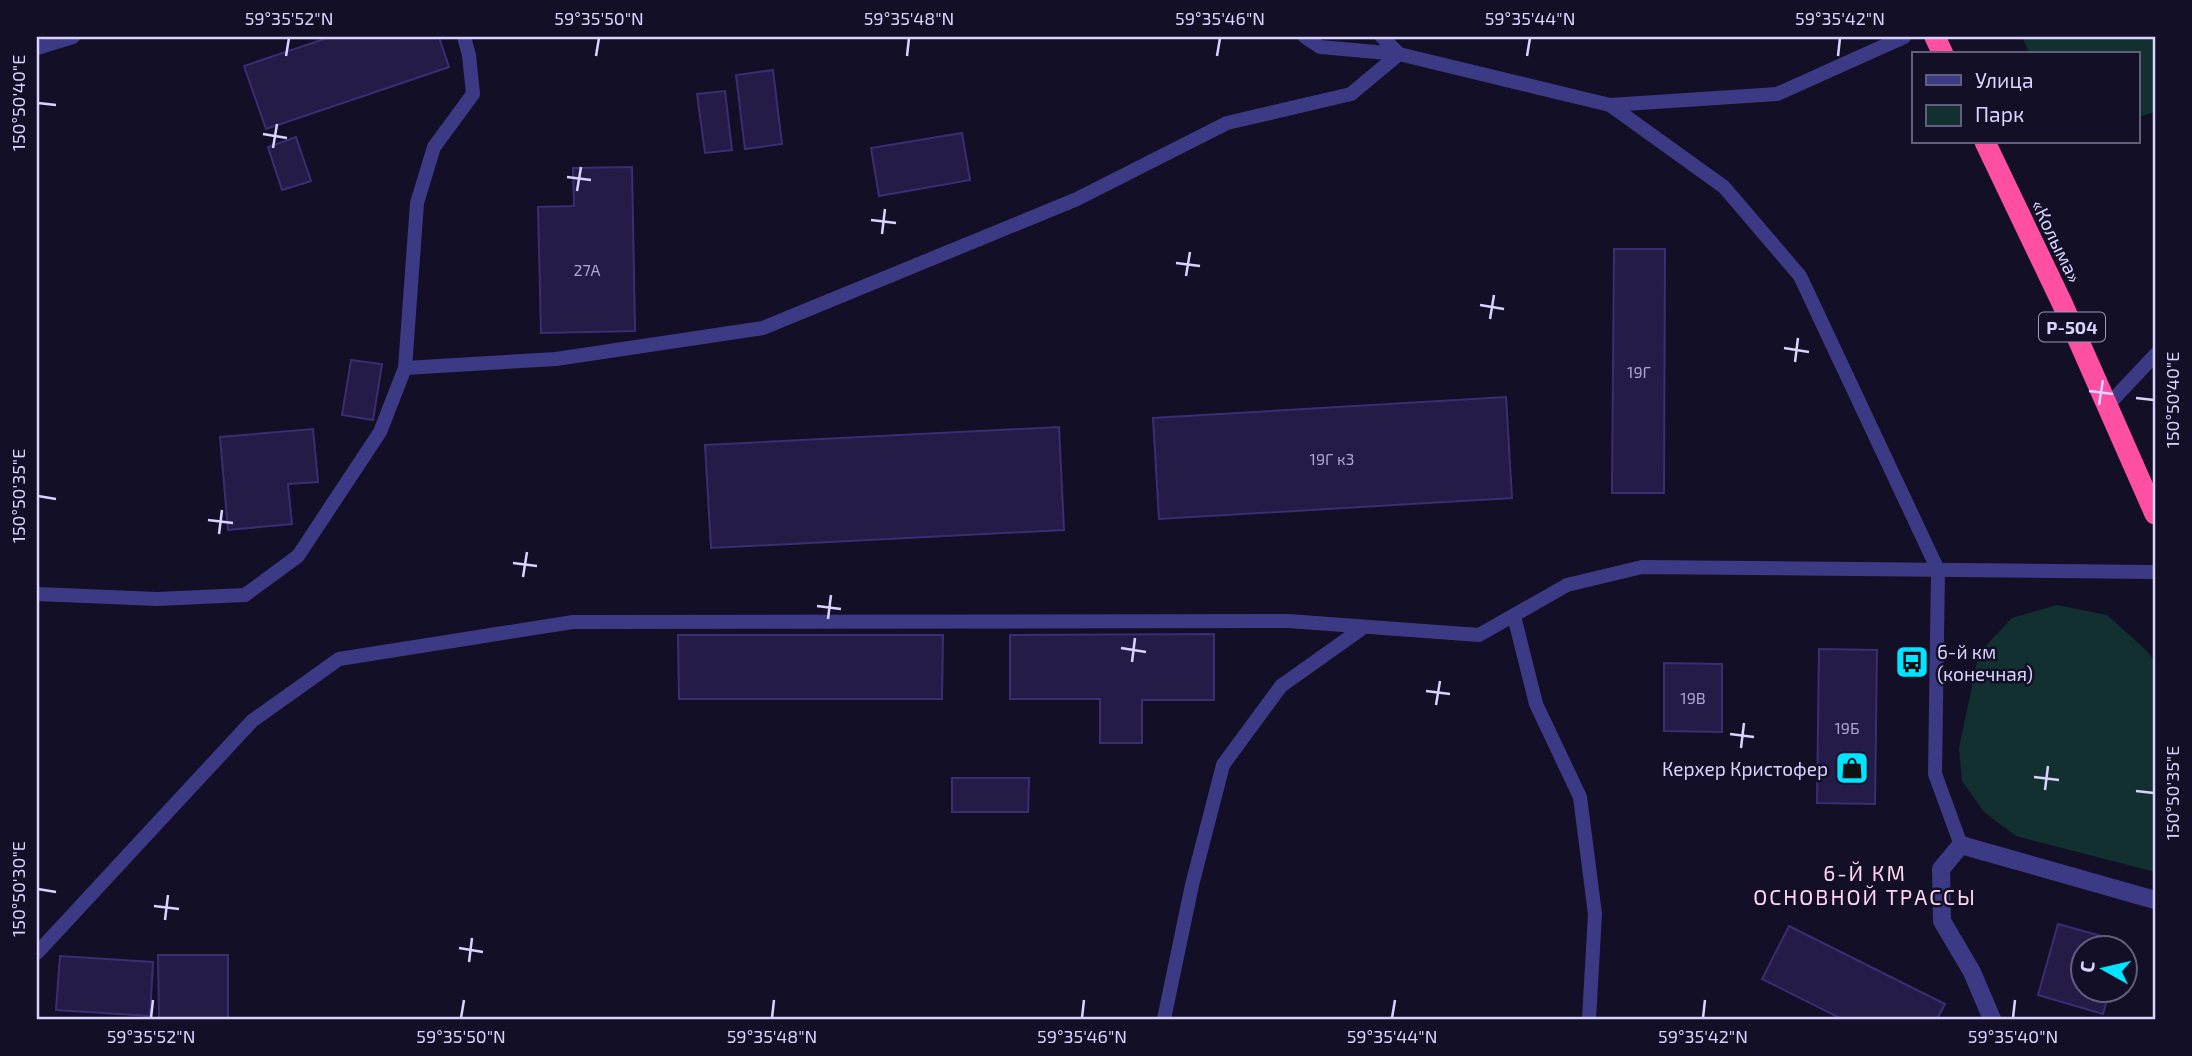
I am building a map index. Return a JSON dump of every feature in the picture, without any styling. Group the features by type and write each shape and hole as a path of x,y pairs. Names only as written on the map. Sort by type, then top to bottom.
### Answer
{"highway":[{"name":"«Колыма»","path":"1985,144 2108,405 2155,514"}],"street":[{"path":"1992,1019 1972,972 1942,921 1941,869 1961,845 2155,900"}],"lane":[{"path":"37,48 73,37"},
{"path":"37,594 157,599 245,596 298,556 380,432 405,368 417,203 434,147 473,94 469,55 464,37"},
{"path":"1305,37 1320,47 1399,54 1610,105 1777,94 1903,37"},
{"path":"1382,37 1399,54"},
{"path":"405,368 556,359 763,328 1077,199 1227,123 1351,94 1399,54"},
{"path":"1610,105 1724,187 1800,276 1938,570 1935,774 1961,845"},
{"path":"2108,405 2155,355"},
{"path":"37,953 252,721 339,659 573,622 1288,621 1479,635 1567,585 1642,567 2155,572"},
{"path":"1514,615 1536,704 1580,797 1595,914 1590,1019"},
{"path":"1164,1019 1192,885 1223,765 1281,686 1364,627"}],"green space":[{"path":"2022,37 2155,37 2155,112 2140,116 2140,52 2029,52"},
{"path":"2057,605 2107,615 2147,651 2155,662 2155,872 2016,836 1984,812 1962,781 1959,748 1979,653 2012,618"}],"building":[{"path":"330,37 439,37 449,67 266,129 244,66"},
{"path":"773,70 782,144 745,149 736,75"},
{"path":"725,91 732,150 705,153 697,94"},
{"path":"962,133 970,180 879,196 871,148"},
{"path":"296,137 311,181 282,190 268,147"},
{"path":"632,167 635,331 541,333 538,207 574,206 573,168"},
{"path":"1614,249 1665,249 1664,493 1612,493"},
{"path":"351,360 382,364 373,420 342,415"},
{"path":"1506,397 1512,498 1159,519 1153,418"},
{"path":"1059,427 1064,530 711,548 705,445"},
{"path":"313,429 318,482 288,484 292,524 228,530 220,437"},
{"path":"1214,634 1214,700 1142,700 1142,743 1100,743 1100,699 1010,699 1010,635"},
{"path":"678,635 943,635 942,699 679,699"},
{"path":"1819,649 1877,650 1875,804 1817,803"},
{"path":"1664,663 1722,664 1722,732 1664,731"},
{"path":"952,778 1029,778 1028,812 952,812"},
{"path":"2058,924 2094,934 2070,934 2070,1004 2106,1004 2103,1014 2038,995"},
{"path":"1789,926 1945,1004 1937,1019 1842,1019 1762,979"},
{"path":"158,955 228,955 228,1019 159,1019"},
{"path":"60,956 153,962 150,1016 56,1010"}],"place":[{"name":"6-й км (конечная)","path":"1912,662"},
{"name":"Керхер Кристофер","path":"1852,768"}],"district":[{"name":"6-Й КМ ОСНОВНОЙ ТРАССЫ","path":"1865,884"}]}
